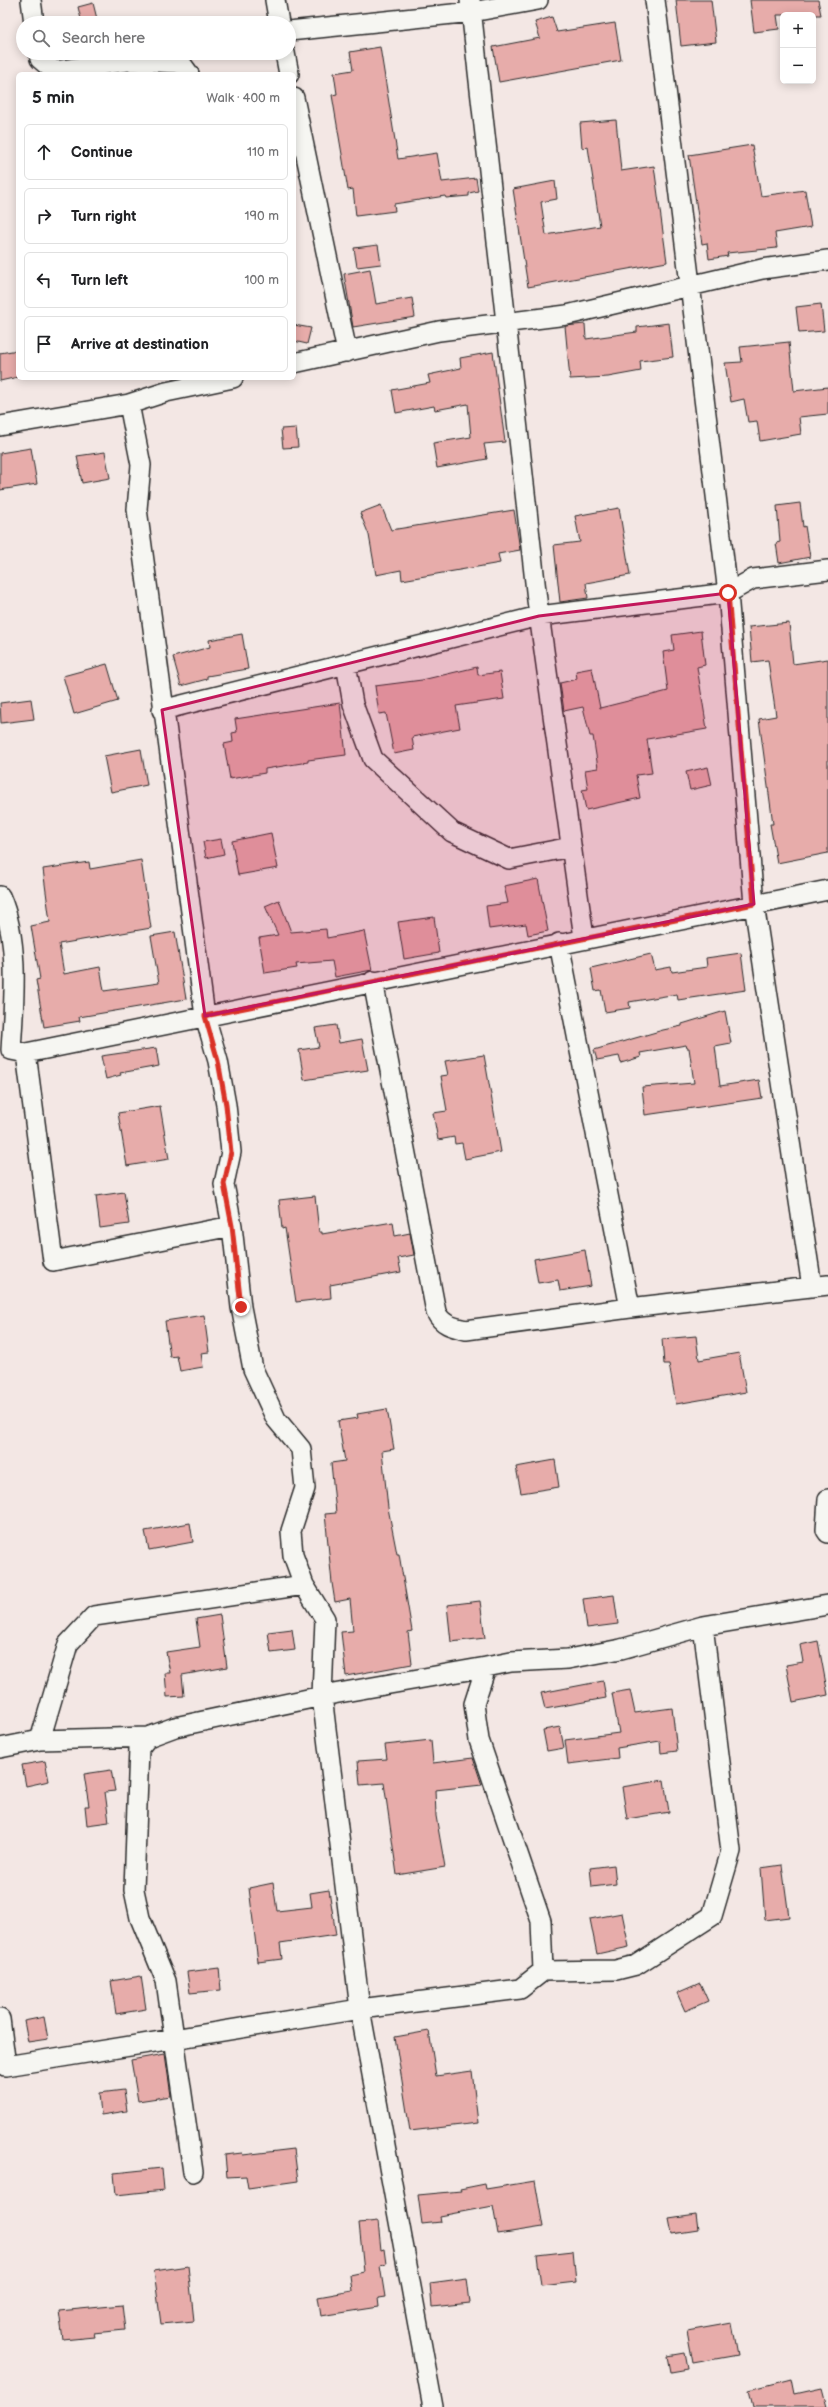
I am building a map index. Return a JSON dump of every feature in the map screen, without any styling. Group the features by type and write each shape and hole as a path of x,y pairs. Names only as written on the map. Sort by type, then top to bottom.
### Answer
{"street":[{"path":"31,0 33,16"},
{"path":"275,0 278,16"},
{"path":"296,30 471,6 538,0"},
{"path":"373,981 434,1304 439,1319 450,1326 466,1330 630,1308 820,1286 754,904 728,593 655,0"},
{"path":"471,6 505,323 539,616 584,938"},
{"path":"41,60 54,71 128,61 181,63 188,72"},
{"path":"286,60 289,72"},
{"path":"296,108 347,352"},
{"path":"296,363 439,332 567,315 762,269 828,260"},
{"path":"0,426 97,411 129,404 166,392 224,380"},
{"path":"129,404 141,465 137,509 162,710 205,1016 218,1061 226,1105 231,1152 224,1184 232,1226 241,1307 253,1369 276,1419 301,1448 305,1488 291,1531 293,1555 304,1585 325,1619 322,1696 360,2008 433,2407"},
{"path":"162,710 539,616 728,593 754,579 828,570"},
{"path":"346,664 353,704 373,759 452,832 509,859 571,847"},
{"path":"12,1051 205,1016 559,943 828,890"},
{"path":"0,896 8,914 15,990 12,1051 53,1261 232,1226"},
{"path":"559,943 630,1308"},
{"path":"828,1499 826,1530 828,1533"},
{"path":"40,1740 68,1644 94,1616 304,1585"},
{"path":"0,1748 40,1740 148,1737 175,1727 322,1696 511,1662 568,1659 591,1655 621,1649 703,1626 828,1605"},
{"path":"0,2019 6,2066 360,2008 520,1989 543,1971 616,1970 636,1965 712,1916 731,1851 703,1626"},
{"path":"486,1667 474,1704 479,1740 541,1921 543,1971"},
{"path":"148,1737 139,1748 134,1890 140,1918 166,1981 172,2039 193,2172"}],"highlighted area":[{"path":"728,593 754,904 205,1016 162,710 539,616"}],"building":[{"path":"676,0 711,0 716,42 681,46"},
{"path":"750,0 818,0 821,15 816,15 816,12 780,12 780,15 777,15 779,29 754,32"},
{"path":"93,3 96,16 80,16 78,7"},
{"path":"552,17 557,32 615,23 621,60 499,82 493,47 540,38 535,22"},
{"path":"380,47 398,159 437,153 442,182 476,178 478,191 469,193 469,196 446,198 445,196 394,204 395,211 356,216 353,189 348,190 332,95 337,94 334,73 353,70 350,52"},
{"path":"616,120 621,171 654,166 667,262 528,287 513,189 555,181 557,199 541,202 546,235 600,226 588,147 582,148 580,123"},
{"path":"752,145 761,196 805,190 811,227 775,233 777,248 727,253 728,256 709,259 707,243 702,244 689,155"},
{"path":"378,245 381,264 357,267 354,248"},
{"path":"370,269 376,304 412,298 415,317 353,327 344,274"},
{"path":"821,304 824,331 799,333 796,307"},
{"path":"669,323 673,357 640,361 641,371 608,377 570,379 565,326 585,324 586,339 637,332 637,327"},
{"path":"296,325 311,328 307,344 296,341"},
{"path":"789,342 794,391 828,387 828,414 799,417 801,434 760,441 757,421 748,422 744,399 731,402 725,363 742,362 740,347"},
{"path":"16,350 16,377 0,381 0,353"},
{"path":"493,352 505,442 484,444 487,459 437,468 433,443 471,437 468,404 435,410 434,406 396,413 392,390 430,383 428,375 461,368 460,358"},
{"path":"296,428 298,447 283,448 281,429"},
{"path":"31,448 37,484 0,490 0,453"},
{"path":"105,452 110,478 82,483 77,456"},
{"path":"800,503 803,527 805,526 810,557 779,563 776,543 780,542 777,506"},
{"path":"381,505 391,530 514,510 520,550 498,554 500,563 402,580 401,570 376,575 369,535 360,513"},
{"path":"619,508 630,575 586,583 588,598 560,602 554,545 580,542 575,516"},
{"path":"789,623 793,664 828,659 828,853 777,863 770,824 773,824 759,719 776,716 768,660 752,662 749,627"},
{"path":"701,631 705,665 697,667 707,729 647,739 652,773 636,775 640,798 586,810 582,790 588,789 585,770 598,768 593,736 590,736 583,707 564,711 560,683 577,679 576,671 592,668 600,708 668,691 663,652 674,650 672,635"},
{"path":"242,634 248,669 207,676 207,679 181,686 173,657 210,647 209,640"},
{"path":"107,664 118,701 74,714 63,676"},
{"path":"477,667 478,675 500,672 504,699 456,706 460,728 412,737 414,750 394,754 386,713 379,714 375,686 422,680"},
{"path":"31,699 34,719 1,723 0,703"},
{"path":"340,703 346,755 308,760 308,762 265,769 265,773 230,779 224,744 233,742 232,733 237,732 235,719"},
{"path":"141,749 147,785 111,792 104,756"},
{"path":"708,767 712,785 690,790 686,772"},
{"path":"271,833 278,868 238,875 232,841"},
{"path":"221,839 224,854 206,858 203,842"},
{"path":"141,860 151,928 59,944 64,974 100,967 104,991 159,983 151,936 175,932 186,999 79,1017 80,1021 44,1027 36,980 40,979 31,926 50,922 43,869 89,862 90,869"},
{"path":"538,879 548,931 528,935 526,924 489,929 486,906 508,903 504,886"},
{"path":"279,900 291,932 326,929 327,938 364,931 372,970 335,977 332,961 296,964 297,968 265,973 259,938 278,935 265,906"},
{"path":"434,917 439,953 404,959 398,922"},
{"path":"741,953 746,990 678,1000 677,994 629,1002 630,1008 605,1012 601,990 595,991 591,968 651,954 655,970 671,967 672,972 707,967 706,958"},
{"path":"725,1011 731,1043 715,1046 720,1086 759,1080 762,1098 645,1115 642,1087 694,1083 689,1048 687,1048 686,1045 640,1053 641,1057 621,1063 619,1056 597,1060 594,1050 682,1026 682,1024"},
{"path":"336,1025 339,1043 362,1039 368,1070 304,1080 299,1050 319,1047 315,1028"},
{"path":"156,1048 159,1066 120,1073 121,1075 106,1079 101,1056"},
{"path":"484,1055 501,1152 465,1159 462,1143 455,1144 454,1137 438,1140 433,1113 447,1111 441,1076 448,1075 445,1061"},
{"path":"160,1106 169,1159 127,1166 118,1113"},
{"path":"124,1192 129,1224 100,1228 96,1196"},
{"path":"315,1196 319,1232 322,1232 322,1234 393,1222 395,1236 410,1233 414,1255 398,1258 401,1272 330,1285 331,1298 296,1302 285,1228 282,1229 279,1200"},
{"path":"585,1250 591,1286 560,1291 558,1280 538,1283 534,1259"},
{"path":"204,1315 209,1352 201,1353 203,1367 180,1371 177,1356 170,1357 165,1321"},
{"path":"696,1336 699,1360 739,1353 746,1392 676,1404 669,1364 664,1364 662,1339"},
{"path":"387,1409 394,1449 382,1451 388,1508 397,1554 399,1554 412,1631 408,1632 412,1664 346,1676 341,1632 353,1631 350,1599 335,1602 332,1583 325,1514 336,1513 331,1463 345,1461 338,1421 358,1418 357,1414"},
{"path":"555,1460 559,1487 521,1493 516,1467"},
{"path":"190,1523 193,1542 149,1550 145,1531"},
{"path":"614,1595 618,1624 587,1628 583,1599"},
{"path":"480,1601 485,1638 451,1642 447,1605"},
{"path":"220,1615 227,1667 182,1675 184,1696 167,1697 165,1673 170,1673 166,1652 200,1647 196,1619"},
{"path":"292,1629 295,1650 271,1653 268,1632"},
{"path":"818,1641 828,1695 793,1702 786,1665 803,1662 800,1645"},
{"path":"603,1681 606,1698 545,1709 541,1693"},
{"path":"630,1690 635,1713 672,1708 677,1751 661,1753 660,1741 617,1748 618,1758 568,1764 565,1740 619,1733 612,1693"},
{"path":"560,1727 564,1748 547,1751 543,1730"},
{"path":"431,1740 433,1763 473,1758 482,1785 435,1790 436,1816 445,1867 397,1875 384,1783 360,1785 358,1761 387,1759 385,1745"},
{"path":"45,1761 49,1781 26,1786 22,1765"},
{"path":"111,1770 115,1791 105,1792 109,1822 87,1825 85,1806 89,1806 84,1774"},
{"path":"664,1780 669,1812 627,1819 622,1787"},
{"path":"614,1865 616,1884 592,1887 590,1868"},
{"path":"782,1865 789,1917 765,1920 761,1868"},
{"path":"273,1883 277,1911 312,1907 310,1893 329,1890 336,1935 280,1943 282,1959 258,1962 249,1888"},
{"path":"622,1913 629,1947 597,1954 590,1919"},
{"path":"219,1968 221,1990 190,1993 187,1972"},
{"path":"141,1976 146,2009 116,2014 111,1981"},
{"path":"700,1983 708,2001 685,2011 677,1993"},
{"path":"44,2017 48,2039 28,2042 24,2021"},
{"path":"429,2031 436,2076 472,2071 478,2123 410,2131 395,2037"},
{"path":"165,2054 171,2096 138,2101 131,2060"},
{"path":"124,2090 127,2111 101,2115 99,2093"},
{"path":"294,2149 298,2181 248,2188 246,2176 227,2177 225,2155 242,2153 243,2155"},
{"path":"162,2168 164,2190 116,2195 114,2173"},
{"path":"535,2181 543,2227 498,2234 493,2206 440,2216 441,2222 422,2224 418,2195 461,2191 460,2189 485,2184 486,2189"},
{"path":"696,2215 698,2230 672,2234 669,2219"},
{"path":"378,2221 381,2250 384,2249 386,2264 380,2266 385,2297 378,2298 379,2307 321,2316 318,2297 352,2291 350,2275 364,2272 359,2223"},
{"path":"573,2251 576,2282 541,2286 537,2255"},
{"path":"188,2266 194,2321 161,2324 154,2271"},
{"path":"467,2278 470,2303 432,2307 430,2283"},
{"path":"122,2305 125,2330 93,2333 94,2337 63,2340 59,2311"},
{"path":"732,2323 738,2355 693,2363 687,2331"},
{"path":"685,2353 688,2369 671,2372 668,2356"},
{"path":"792,2379 795,2394 822,2388 827,2407 753,2407 749,2390"}],"route":[{"path":"241,1307 232,1226 224,1184 231,1152 226,1105 218,1061 205,1016 754,904 728,593"}]}
